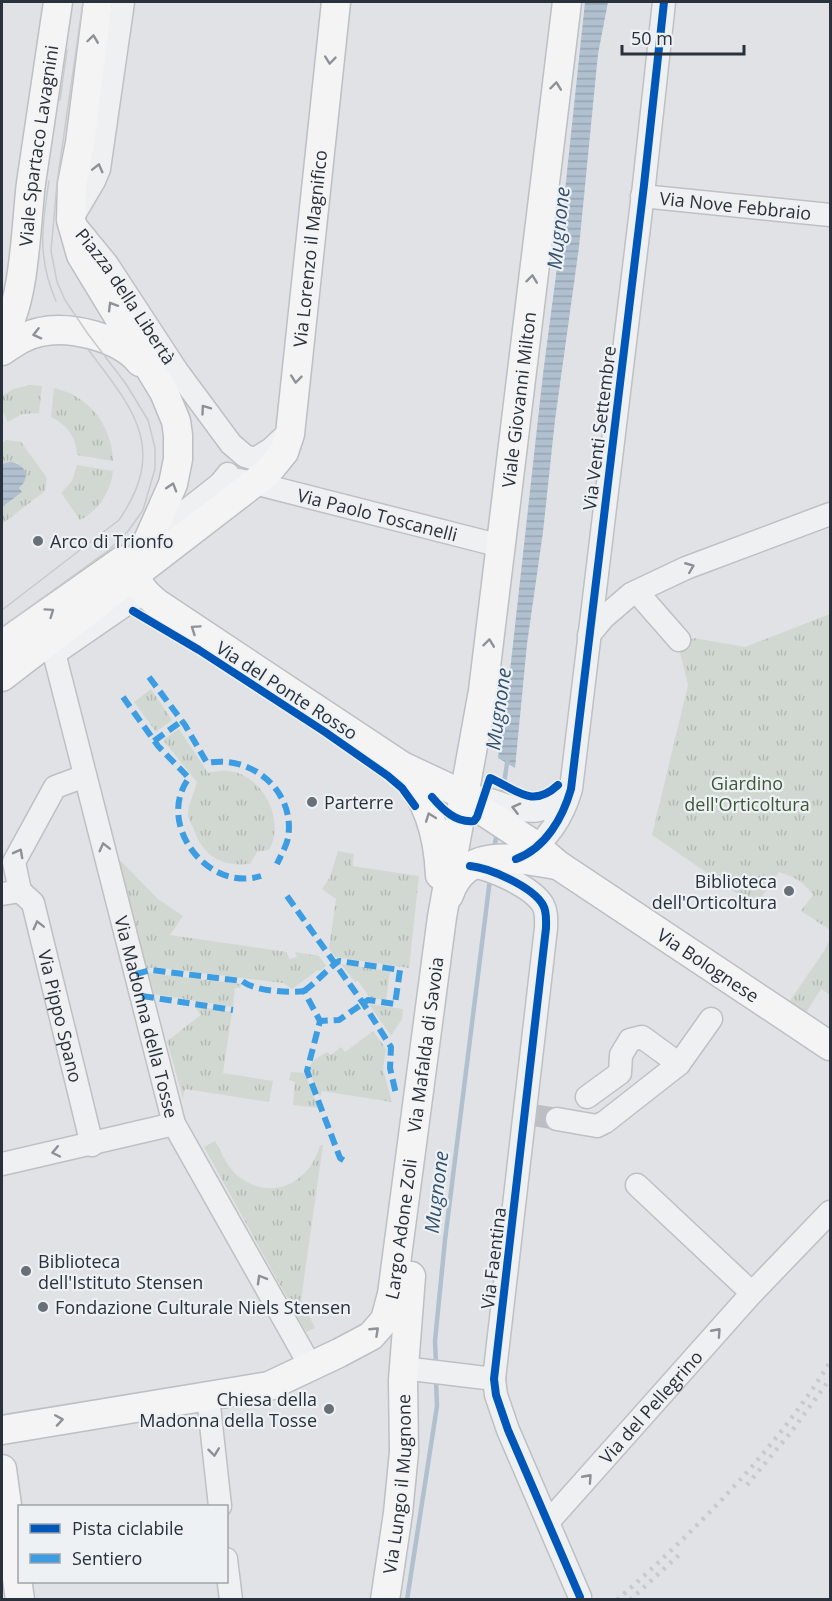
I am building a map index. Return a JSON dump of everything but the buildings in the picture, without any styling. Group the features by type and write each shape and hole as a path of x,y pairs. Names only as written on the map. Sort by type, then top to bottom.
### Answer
{"main road":[{"name":"Viale Spartaco Lavagnini","path":"2,335 15,310 19,290 31,185 58,2"},
{"path":"71,220 72,184 80,143 98,2"},
{"name":"Via Lorenzo il Magnifico","path":"254,483 279,459 287,444 290,428 336,2"},
{"name":"Viale Giovanni Milton","path":"480,802 483,691 567,2"},
{"name":"Piazza della Libertà","path":"71,220 81,255 164,392 176,421 178,459 168,498 138,563 140,583"},
{"name":"Piazza della Libertà","path":"2,351 22,338 40,332 55,330 96,336 130,352 164,392"},
{"path":"2,677 53,647 140,583 254,483"},
{"name":"Piazza della Libertà","path":"2,645 119,564 148,540"},
{"name":"Via del Ponte Rosso","path":"140,583 167,610 402,766 480,802"},
{"name":"Via Mafalda di Savoia","path":"402,766 422,797 435,830 440,864 441,917 408,1173"},
{"name":"Via Bolognese","path":"480,802 537,854 831,1046"},
{"name":"Via Mafalda di Savoia","path":"441,917 480,802"},
{"path":"441,917 455,881 475,865 492,858 537,854"},
{"name":"Largo Adone Zoli","path":"2,1430 261,1388 311,1367 371,1336 385,1320 392,1294 408,1173"},
{"name":"Largo Adone Zoli","path":"408,1173 415,1226 410,1369"},
{"name":"Via Lungo il Mugnone","path":"385,1599 398,1514 410,1369"},
{"path":"2,1469 20,1599"}],"street":[{"path":"71,220 99,169 123,2"},
{"name":"Via Venti Settembre","path":"537,854 564,812 571,789 664,2"},
{"name":"Via Nove Febbraio","path":"642,196 831,215"},
{"name":"Piazza della Libertà","path":"71,220 107,264 177,371 231,444 245,456 255,459 278,444 290,428"},
{"name":"Piazza della Libertà","path":"148,540 220,484 227,476 233,465 231,444"},
{"path":"220,484 238,480 254,483"},
{"name":"Via Paolo Toscanelli","path":"254,483 501,546"},
{"path":"589,635 603,618 634,593 686,568 831,514"},
{"path":"597,564 598,574 604,585 613,590 634,593 679,640"},
{"name":"Via Madonna della Tosse","path":"53,647 174,1124 311,1367"},
{"name":"Via Pippo Spano","path":"85,776 55,787 14,862 11,892 33,903 92,1145"},
{"path":"480,802 521,810 543,810 555,805 571,789"},
{"name":"Via Faentina","path":"475,865 494,872 528,891 544,907 546,928 529,1114 494,1379 496,1395 508,1430 580,1597"},
{"path":"557,1119 597,1126 605,1122 679,1064 711,1019"},
{"path":"587,1097 620,1073 621,1055 630,1040 642,1037 679,1064"},
{"path":"2,1164 92,1145 174,1124"},
{"path":"637,1185 752,1293"},
{"name":"Via del Pellegrino","path":"549,1521 752,1293 831,1212"},
{"path":"410,1369 494,1379"},
{"path":"208,1397 220,1505"},
{"path":"228,1575 231,1599"}],"green space":[{"path":"30,385 42,386 39,413 22,414 8,422 2,410 2,396 13,389"},
{"path":"54,388 78,398 96,414 108,436 113,461 77,455 70,432 51,417"},
{"path":"6,440 21,442 47,478 45,491 2,524 2,507 21,492 19,488 25,479 18,463 2,464 2,443"},
{"path":"77,465 113,471 110,486 98,506 80,520 61,493 72,481"},
{"name":"Giardino dell'Orticoltura","path":"830,614 830,930 801,911 813,895 803,883 794,878 779,872 755,906 652,835 688,685 680,653 683,642 694,638 745,647"},
{"path":"151,689 172,720 156,732 134,702"},
{"path":"179,729 208,773 225,771 240,774 261,789 268,800 273,813 274,838 269,850 257,852 250,864 221,861 201,845 188,814 197,782 163,740"},
{"path":"338,851 354,854 352,866 419,876 409,968 335,957 329,949 336,899 322,889 330,877"},
{"path":"117,857 158,899 183,916 170,935 287,952 289,959 297,957 295,952 319,956 326,966 292,989 283,983 155,967 146,969"},
{"path":"830,939 830,995 821,989 806,1013 789,1002"},
{"path":"341,964 390,971 386,1000 370,998 358,981 355,982"},
{"path":"148,973 241,984 240,988 235,988 233,1007 154,994"},
{"path":"369,1004 403,1009 402,1019 391,1036"},
{"path":"200,1007 232,1012 223,1073 273,1081 269,1102 185,1089 183,1098 167,1041 201,1015 196,1009"},
{"path":"373,1031 386,1049 383,1069 392,1102 322,1091 320,1097 308,1069 314,1060 327,1052 331,1055 341,1047 345,1052"},
{"path":"291,1072 305,1073 318,1108 293,1105 295,1082 289,1080"},
{"path":"215,1141 238,1176 250,1184 263,1188 287,1185 298,1179 315,1159 320,1145 323,1145 301,1300 315,1328 306,1332 204,1147"}],"water":[{"path":"585,2 608,2 598,54 579,247 527,644 515,768 498,758 556,275"},
{"path":"10,462 20,465 26,476 19,488 22,492 2,507 2,464"}],"waterway":[{"name":"Mugnone","path":"502,796 508,757"},
{"name":"Mugnone","path":"494,850 497,831"},
{"name":"Mugnone","path":"436,1365 435,1341 445,1240 490,879"},
{"name":"Mugnone","path":"407,1600 437,1406 436,1380"}],"tunnel":[{"path":"533,1115 557,1119"}],"tram line":[{"path":"2,627 109,550 129,530 143,510 155,469 155,448 148,420 126,384 65,300 57,282 51,251 57,183 83,2"},
{"path":"60,100 67,50"},
{"path":"49,181 44,212 43,241 46,270 56,301"},
{"path":"2,610 119,520 134,494 141,471 143,449 139,429 118,390 87,348"}],"railway":[{"path":"617,1600 704,1518 759,1458 809,1395 830,1362"},
{"path":"747,1485 791,1432 830,1379"},
{"path":"630,1600 680,1554"}],"marked path":[{"path":"149,677 185,725 207,763 239,764 254,770 277,791 285,805 289,821 288,838 277,864"},
{"path":"123,697 158,746 189,778 180,796 178,815 183,833 192,850 206,864 222,874 241,879 261,876"},
{"path":"154,741 182,721"},
{"path":"287,896 363,1003 391,1047 390,1068 396,1094"},
{"path":"304,991 339,961 400,970 395,1004 368,1000 339,1020 320,1021"},
{"path":"136,974 151,970 242,981 254,987 272,990 304,991 320,1021 307,1071 340,1158 346,1162"},
{"path":"142,996 233,1010"}],"cycle path":[{"path":"516,859 536,847 552,830 571,789 664,2"},
{"path":"133,611 199,650 325,732 388,776 402,788 415,806"},
{"path":"432,797 445,811 456,818 474,821 490,778 517,792 532,796 540,796 558,785"},
{"path":"470,866 499,874 521,885 538,898 546,913 494,1379 496,1395 508,1430 580,1597"}],"place":[{"name":"Arco di Trionfo","path":"38,541"},
{"name":"Parterre","path":"312,802"},
{"name":"Biblioteca dell'Orticoltura","path":"789,891"},
{"name":"Biblioteca dell'Istituto Stensen","path":"26,1271"},
{"name":"Fondazione Culturale Niels Stensen","path":"43,1307"},
{"name":"Chiesa della Madonna della Tosse","path":"329,1409"}]}
